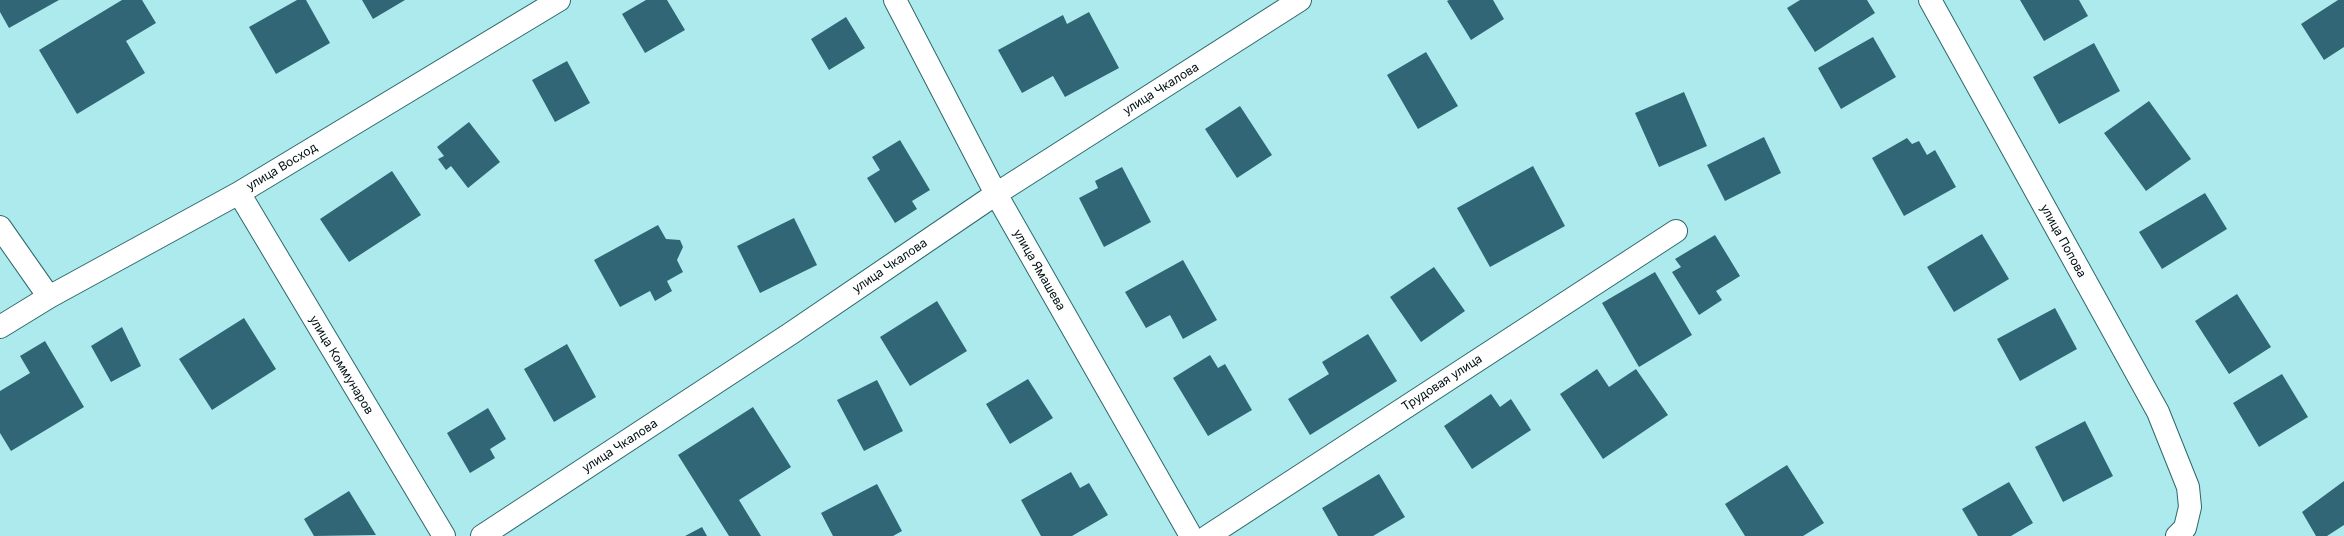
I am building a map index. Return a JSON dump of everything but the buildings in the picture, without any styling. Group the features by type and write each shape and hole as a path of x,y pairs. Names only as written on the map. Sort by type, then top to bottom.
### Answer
{"street":[{"name":"улица Восход","path":"0,327 49,297 239,193 559,0"},
{"name":"улица Ямашева","path":"896,0 996,194 1191,536"},
{"name":"улица Чкалова","path":"482,536 790,334 996,194 1300,0"},
{"name":"улица Попова","path":"1930,0 2158,412 2188,487 2190,507 2185,528 2177,536"},
{"name":"улица Коммунаров","path":"239,193 444,536"},
{"path":"0,227 49,297"},
{"name":"Трудовая улица","path":"1208,536 1676,231"}]}
